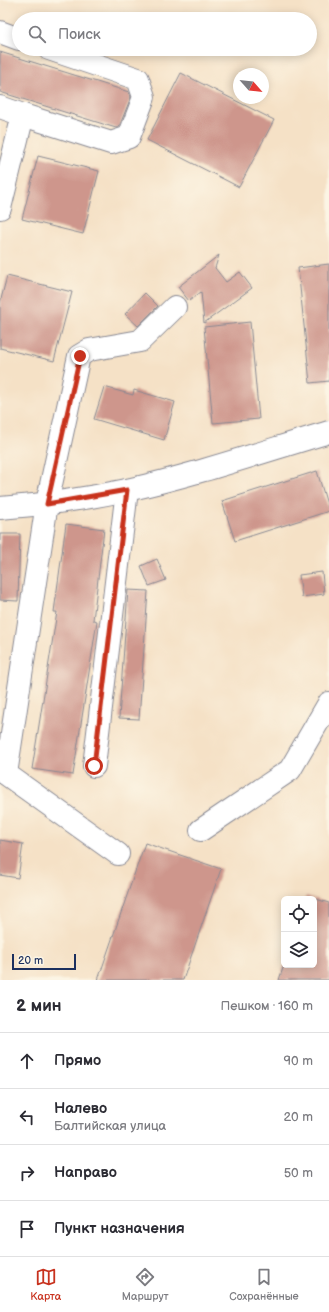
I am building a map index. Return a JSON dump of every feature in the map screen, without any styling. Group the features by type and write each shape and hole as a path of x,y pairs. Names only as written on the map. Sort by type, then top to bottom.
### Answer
{"street":[{"path":"0,32 12,36"},
{"path":"0,107 111,143 129,137 144,97 138,79 70,56"},
{"path":"0,208 23,115"},
{"path":"118,854 6,774 47,504 80,356 89,350 140,341 175,307"},
{"path":"0,508 47,504 127,490 217,466 329,432"},
{"path":"94,766 127,490"},
{"path":"201,830 290,770 329,703"}],"building":[{"path":"0,52 129,92 131,97 119,127 116,128 0,92"},
{"path":"181,73 233,99 233,104 242,104 274,120 239,187 147,140"},
{"path":"38,156 99,171 83,234 22,219"},
{"path":"219,255 215,268 226,282 240,272 252,288 204,323 201,292 189,301 178,287"},
{"path":"329,264 329,381 310,383 298,268"},
{"path":"7,276 72,292 54,361 0,348 0,303"},
{"path":"145,293 158,306 138,326 125,314"},
{"path":"250,322 259,419 213,423 204,327"},
{"path":"104,387 133,395 134,390 175,402 164,440 94,419"},
{"path":"317,471 329,511 235,541 222,501"},
{"path":"66,524 104,529 93,620 97,621 73,775 32,769 57,612 54,612"},
{"path":"0,534 20,534 18,601 0,600"},
{"path":"157,559 166,580 149,586 141,566"},
{"path":"322,572 324,594 302,597 299,575"},
{"path":"128,590 148,591 139,719 119,718"},
{"path":"0,840 23,844 18,878 0,875"},
{"path":"145,843 221,869 183,980 98,980"},
{"path":"317,899 329,903 329,980 279,980 283,968 317,968"}],"route":[{"path":"80,356 47,504 127,490 94,766"}]}
